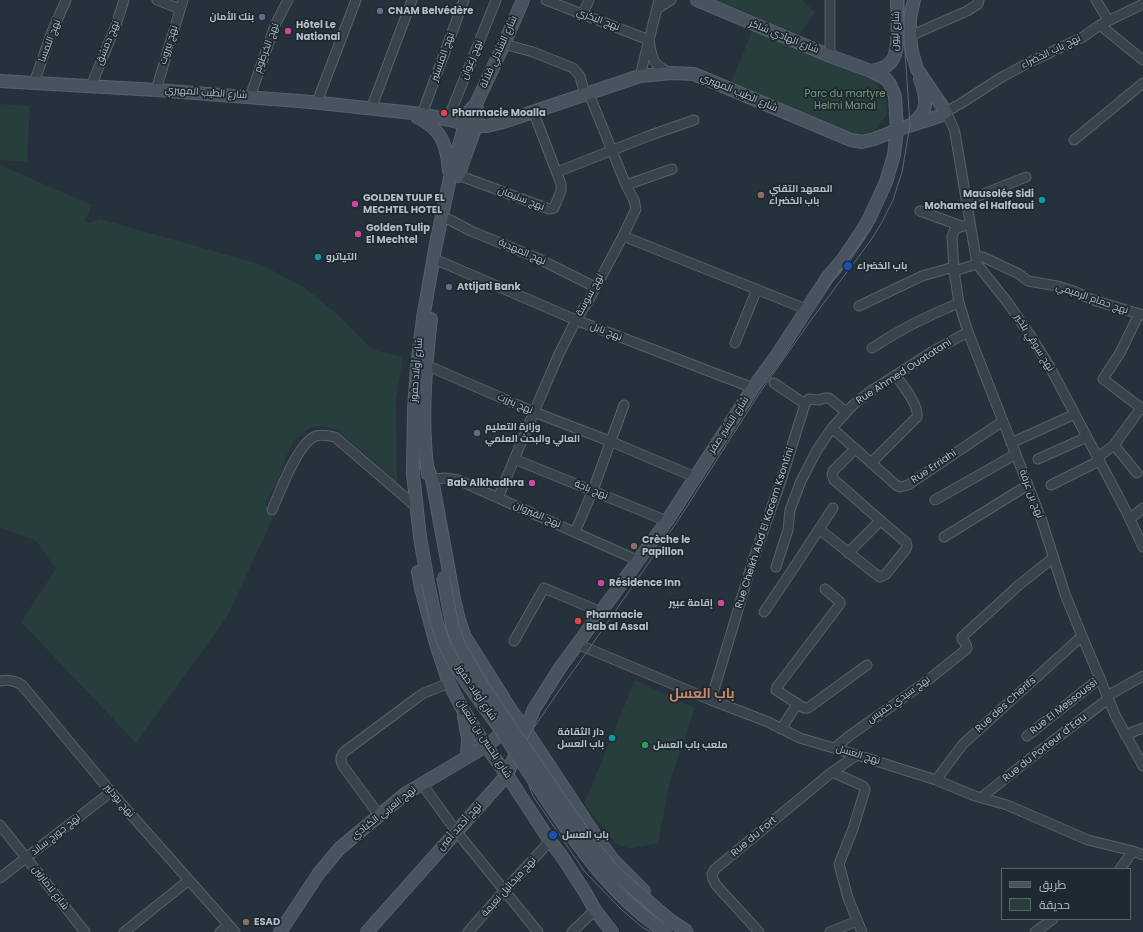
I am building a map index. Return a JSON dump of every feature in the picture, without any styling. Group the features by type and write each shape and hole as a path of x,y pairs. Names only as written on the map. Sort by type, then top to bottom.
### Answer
{"street":[{"name":"نهج النمسا","path":"34,83 66,0"},
{"name":"نهج دمشق","path":"91,86 116,25 124,0"},
{"path":"157,0 182,4"},
{"name":"نهج الخرطوم","path":"250,97 275,25 288,0"},
{"path":"317,102 356,0"},
{"path":"371,109 412,0"},
{"name":"نهج المنستير","path":"416,114 464,0"},
{"name":"نهج زغوان","path":"448,119 496,0"},
{"name":"شارع الشادلي قلالة","path":"476,104 504,44 522,0"},
{"name":"نهج البكري","path":"546,0 649,40"},
{"path":"582,14 589,0"},
{"path":"640,76 658,4 671,0"},
{"name":"شارع الهادي شاكر","path":"697,0 830,56 871,71 886,79 895,96 897,130"},
{"path":"830,0 830,56"},
{"name":"شارع ليون","path":"871,71 881,69 886,66 895,56 898,41 896,0"},
{"path":"910,125 922,115 925,102 924,93 912,52 910,36 910,18 914,0"},
{"path":"910,36 967,11 978,4 979,0"},
{"path":"1096,0 1104,22 1143,60"},
{"name":"نهج بيروت","path":"156,90 182,4"},
{"name":"نهج باب الخضراء","path":"954,107 1002,77 1083,36 1104,22 1143,4"},
{"path":"649,40 655,63 671,73"},
{"name":"نهج سوسة","path":"498,498 559,354 576,320 585,308 636,209 634,200 626,185 580,76 573,68 533,52 504,44"},
{"path":"916,69 954,107"},
{"name":"شارع الطيب المهيري","path":"0,81 156,90 317,102 416,114 448,119 470,125 487,126 640,76 671,73 694,74 851,140 862,142 940,116 954,107"},
{"path":"1074,140 1143,83"},
{"name":"شارع أولاد حفوز","path":"476,104 470,110 470,125 436,244 422,318 417,367 412,446 413,474 420,537 437,624 452,659 583,853 616,890 642,914 666,932"},
{"name":"نهج سوقي بلخير","path":"954,107 955,131 966,201 966,225 976,260 1008,303 1051,369 1098,460 1130,519 1141,535 1143,547"},
{"name":"نهج سليمان","path":"454,177 550,210 554,208 562,188 532,111"},
{"name":"شارع الطيب المهيري","path":"416,114 431,124 442,139 454,177"},
{"path":"557,172 651,135 694,120"},
{"name":"شارع البشير صفر","path":"534,709 566,658 667,521 753,388 777,355 827,278 847,253 869,219 886,182 894,155 897,130"},
{"path":"626,185 672,169"},
{"name":"شارع أولاد حفوز","path":"454,177 448,219 432,304 426,365 424,407 427,467 443,577 453,629 459,645 485,690 586,837 613,871 671,921 688,932"},
{"path":"966,201 1026,177"},
{"path":"920,211 966,225"},
{"name":"نهج المهدية","path":"448,219 535,257 595,287"},
{"name":"نهج بن عرفة","path":"966,225 955,229 952,234 954,269 959,303 968,332 1042,521 1065,594 1108,698 1125,735 1143,766"},
{"path":"623,236 806,309"},
{"name":"نهج حمام الرميمي","path":"976,260 983,257 1018,274 1028,281 1057,286 1074,291 1093,300 1142,314"},
{"path":"859,306 922,276 954,269 976,260"},
{"name":"نهج نابل","path":"439,261 576,320 753,388"},
{"path":"735,343 757,290"},
{"path":"872,348 898,332 939,311 959,303"},
{"path":"1051,485 1098,460 1114,445 1141,408 1103,379 1142,314"},
{"name":"Rue Ahmed Ouatatani","path":"776,567 788,530 790,510 801,481 817,450 832,428 853,405 868,393 935,350 968,332"},
{"name":"نهج بنزرت","path":"426,365 534,412 612,442 695,477"},
{"path":"871,463 916,418 917,415 910,396 895,375"},
{"path":"774,383 805,404 809,399 821,400 829,398 846,412"},
{"name":"Rue Cheikh Abd El Kacem Ksontini","path":"711,700 753,560 781,481 805,404"},
{"path":"575,532 612,442 624,406"},
{"path":"1011,443 1075,414"},
{"name":"Rue Erriahi","path":"832,428 900,487 906,486 1003,421"},
{"path":"272,510 303,447 317,436 325,435 335,438 413,504"},
{"path":"1038,459 1087,437"},
{"path":"1114,445 1136,473"},
{"path":"819,529 880,577 886,574 906,549 906,542 880,521 832,477 833,471 855,449"},
{"path":"935,500 1016,454"},
{"name":"نهج باجة","path":"514,459 667,521"},
{"name":"شارع أولاد حفوز","path":"427,467 432,479 454,599 465,637 595,835 614,860 647,894 674,917 695,932"},
{"name":"شارع بلحسن بن شعبان","path":"413,474 414,543 421,588 436,644 449,683 463,710 486,746 561,855 595,910 612,932"},
{"name":"نهج القيروان","path":"432,479 445,478 458,480 639,560"},
{"path":"944,537 1028,486"},
{"path":"764,612 833,508"},
{"path":"1130,519 1143,508"},
{"path":"848,553 880,521"},
{"name":"نهج سيدي خميس","path":"835,748 849,736 923,684 963,652 967,646 962,639 1019,585 1053,558"},
{"path":"514,641 544,588 601,612"},
{"path":"825,588 838,599 840,604 776,688 777,691 804,708 812,707 867,665"},
{"name":"Rue des Cherifs","path":"936,780 963,744 1082,636"},
{"name":"نهج العسل","path":"577,644 768,722 800,738 857,754 936,780 975,796 1007,805 1088,840 1133,851 1143,855"},
{"name":"Rue du Porteur d\"Eau","path":"982,797 1108,698 1143,676"},
{"name":"Rue El Messoussi","path":"1027,736 1100,678"},
{"name":"نهج بودلير","path":"0,681 10,680 22,685 111,792 232,928"},
{"path":"379,815 343,766 340,758 341,756 344,752 418,697 449,683"},
{"path":"781,729 797,704"},
{"name":"نهج أحمد أمين","path":"367,932 507,775 522,725 534,709"},
{"path":"463,710 468,738 467,758"},
{"name":"نهج العربي الكبادي","path":"280,932 319,873 340,848 405,794 522,725"},
{"path":"1125,735 1143,728"},
{"name":"Rue du Fort","path":"759,932 716,885 712,874 715,869 832,772 857,754"},
{"path":"832,772 864,787 855,823 839,864 846,892 862,932"},
{"path":"422,784 456,831 538,932"},
{"name":"نهج جورج ساند","path":"0,878 111,792"},
{"name":"شارع لامارتين","path":"0,825 85,932"},
{"name":"نهج ميخائيل نعيمة","path":"468,932 550,841"},
{"path":"1121,868 1133,851"},
{"path":"124,932 189,880"},
{"path":"572,932 595,910"},
{"path":"1035,932 1052,920"},
{"path":"830,932 857,921"},
{"path":"220,932 232,928"}],"green space":[{"path":"715,0 802,0 815,12 799,35"},
{"name":"Parc du martyre Helmi Manai","path":"753,29 873,79 886,98 887,114 875,131 857,137 731,83"},
{"path":"0,104 30,106 27,162 0,160"},
{"path":"0,165 92,205 85,221 89,223 100,219 260,264 304,287 337,314 373,350 403,357 396,399 397,483 338,430 323,426 310,428 294,440 284,462 278,481 265,502 273,518 227,617 136,743 21,622 56,569 36,541 0,527"},
{"name":"ملعب باب العسل","path":"635,680 695,708 670,781 658,843 630,849 615,843 584,804"}],"tram line":[{"path":"651,932 642,927 622,910 585,872 533,796 525,775 523,754 529,735 677,522 759,394 811,320 871,240 882,222 893,200 902,172 910,125 904,37 904,0"},
{"path":"826,290 872,227"}],"place":[{"name":"CNAM Belvédère","path":"380,11"},
{"name":"بنك الأمان","path":"262,17"},
{"name":"Hôtel Le National","path":"288,31"},
{"name":"Pharmacie Moalla","path":"444,113"},
{"name":"المعهد التقني باب الخضراء","path":"761,195"},
{"name":"Mausolée Sidi Mohamed el Halfaoui","path":"1042,200"},
{"name":"GOLDEN TULIP EL MECHTEL HOTEL","path":"355,204"},
{"name":"Golden Tulip El Mechtel","path":"358,234"},
{"name":"التياترو","path":"318,257"},
{"name":"باب الخضراء","path":"848,266"},
{"name":"Attijati Bank","path":"449,287"},
{"name":"وزارة التعليم العالي والبحث العلمي","path":"477,433"},
{"name":"Bab Alkhadhra","path":"532,483"},
{"name":"Crèche le Papillon","path":"634,546"},
{"name":"Résidence Inn","path":"601,583"},
{"name":"إقامة عبير","path":"721,603"},
{"name":"Pharmacie Bab al Assal","path":"578,621"},
{"name":"دار الثقافة باب العسل","path":"612,738"},
{"name":"ملعب باب العسل","path":"645,745"},
{"name":"باب العسل","path":"553,835"},
{"name":"ESAD","path":"246,922"}],"district":[{"name":"باب العسل","path":"702,694"}]}
